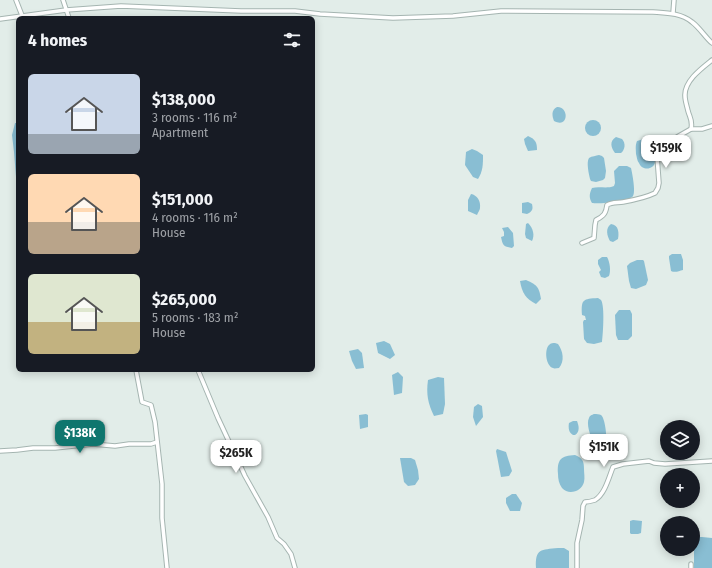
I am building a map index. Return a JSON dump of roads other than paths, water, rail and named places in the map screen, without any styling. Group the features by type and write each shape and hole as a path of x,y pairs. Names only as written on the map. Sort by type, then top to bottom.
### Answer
{"street":[{"path":"16,0 23,16"},
{"path":"63,0 68,16"},
{"path":"673,13 674,0"},
{"path":"29,16 66,10 121,6 241,12 295,12 393,18 453,16 500,11 653,12 673,13 681,16 692,22 712,43"},
{"path":"0,19 16,18"},
{"path":"691,129 692,123 684,95 691,80 712,60"},
{"path":"582,243 593,239 596,220 605,214 607,204 638,199 655,193 659,183 657,156 654,146 691,129 712,126"},
{"path":"136,372 142,402 151,405 155,422 162,484 162,518 167,568"},
{"path":"199,372 245,476 268,517 277,538 284,544 291,554 295,568"},
{"path":"0,451 93,444 115,446 151,444 157,442"},
{"path":"577,568 577,543 582,520 583,506 585,502 595,500 604,490 613,467 623,464 649,461 658,464 712,461"}],"water":[{"path":"557,107 564,110 566,117 565,120 559,123 554,121 552,115 553,111"},
{"path":"593,120 600,125 601,128 596,135 593,136 586,131 585,128 590,121"},
{"path":"16,123 16,177 14,152 12,135"},
{"path":"528,136 535,141 537,150 528,151 524,139"},
{"path":"616,137 622,139 624,142 624,148 621,153 615,153 612,149 612,140"},
{"path":"647,138 652,142 655,160 654,165 650,168 641,166 638,162 636,154 637,141"},
{"path":"665,144 669,146 671,150 669,154 665,156 661,154 659,150 661,146"},
{"path":"472,149 483,155 482,170 478,179 473,177 465,165 466,152"},
{"path":"599,155 604,158 606,171 605,178 596,182 591,181 588,160 590,157"},
{"path":"619,166 627,166 631,168 634,186 633,196 626,200 607,203 592,203 590,199 590,192 592,188 614,186 614,171"},
{"path":"471,194 477,197 480,203 480,209 477,215 468,211 468,200"},
{"path":"528,202 532,204 532,210 527,214 522,213 522,203"},
{"path":"528,223 533,232 532,241 526,238 525,234 526,224"},
{"path":"611,224 616,226 618,232 618,239 613,242 610,241 607,232"},
{"path":"508,227 513,233 514,246 512,248 504,245 501,237 504,236 502,228"},
{"path":"672,254 681,254 683,260 683,270 676,272 671,271 669,256"},
{"path":"602,257 607,257 610,266 609,276 605,278 601,277 599,272 601,270 598,260"},
{"path":"637,260 644,261 648,280 646,285 636,289 631,288 627,266"},
{"path":"526,280 539,289 541,299 536,304 527,298 522,289 520,281"},
{"path":"598,298 601,300 603,308 602,342 594,344 587,343 584,339 583,322 586,320 585,316 582,315 582,306 586,300"},
{"path":"619,310 630,310 632,314 632,336 628,340 618,340 616,335 615,315"},
{"path":"384,341 390,344 395,355 390,359 378,353 376,343"},
{"path":"551,343 555,343 560,347 563,359 559,368 551,367 547,361 547,347"},
{"path":"358,349 362,353 364,368 356,369 349,351"},
{"path":"398,372 403,377 402,393 394,395 392,375"},
{"path":"438,377 444,378 445,404 443,414 434,416 428,399 427,385 428,380"},
{"path":"478,404 482,406 483,417 476,426 473,417 474,407"},
{"path":"594,414 600,415 604,420 606,441 598,442 593,441 592,439 588,420 590,416"},
{"path":"359,415 368,415 368,427 360,429"},
{"path":"577,421 579,427 578,432 575,435 571,433 569,428 569,423"},
{"path":"497,449 506,452 512,471 509,476 501,477 496,451"},
{"path":"575,455 580,457 583,462 584,482 578,490 568,492 562,488 559,483 558,465 563,457"},
{"path":"400,458 411,458 415,460 419,479 415,485 408,486 404,482"},
{"path":"512,494 516,494 522,503 520,511 510,511 506,503 506,498"},
{"path":"630,521 642,521 641,533 630,533"},
{"path":"700,537 712,538 712,568 694,568 694,556 700,556"},
{"path":"564,548 569,551 569,568 536,568 536,561 540,551"}]}
